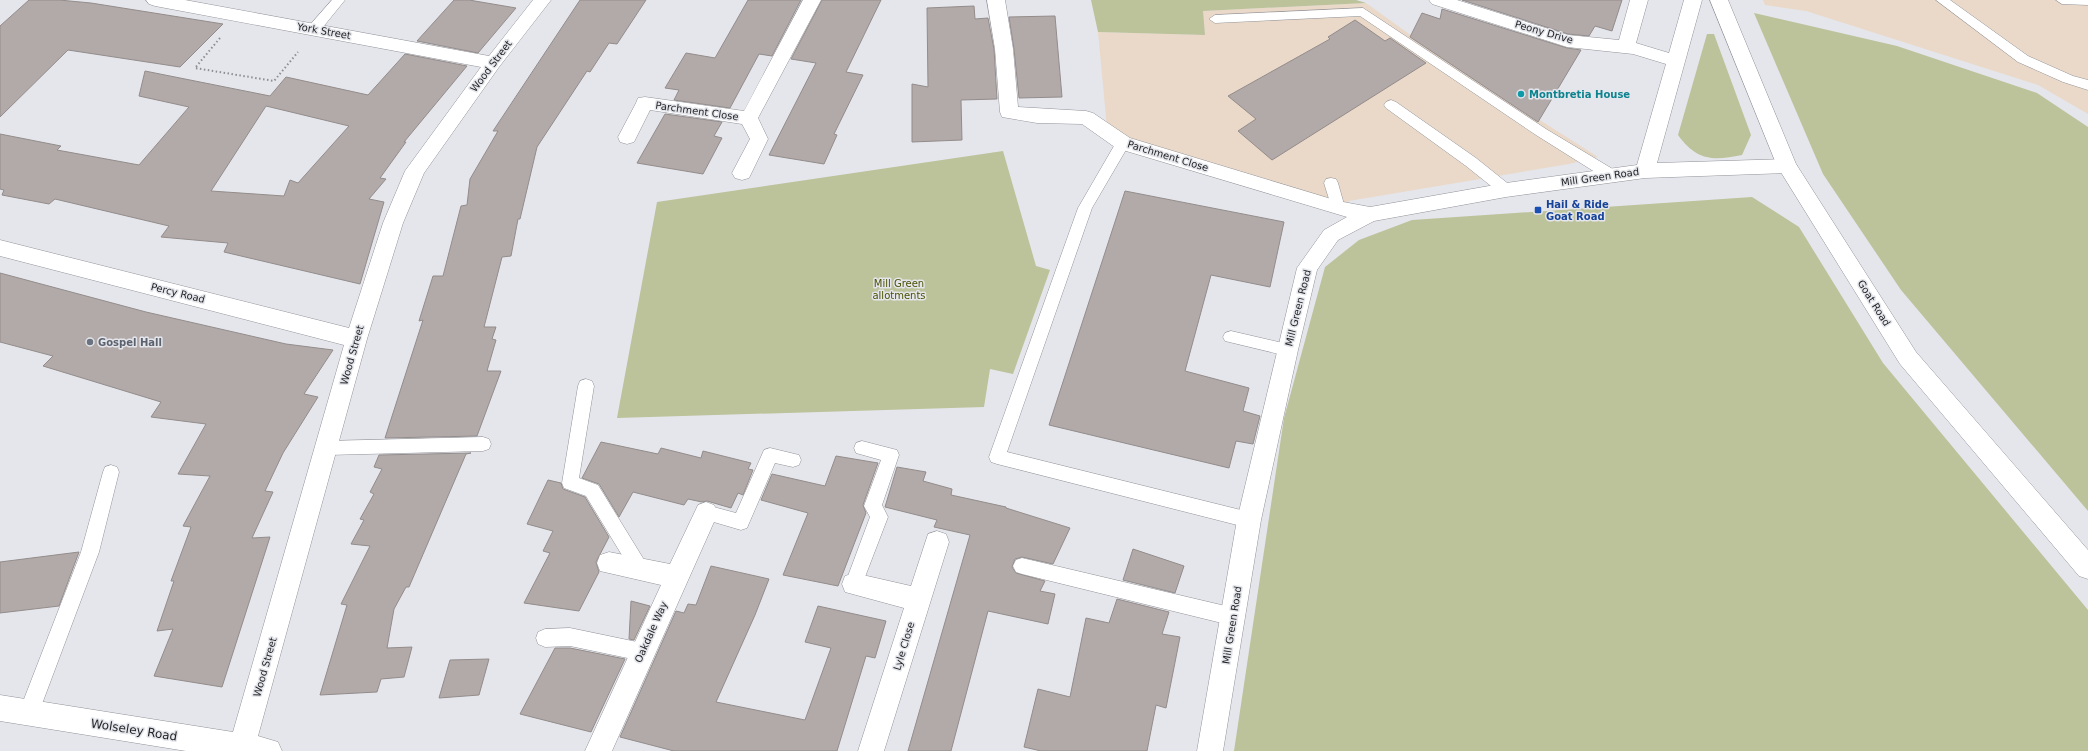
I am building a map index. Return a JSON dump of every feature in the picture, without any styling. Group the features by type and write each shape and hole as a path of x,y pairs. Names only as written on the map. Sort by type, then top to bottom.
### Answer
{"street":[{"name":"York Street","path":"155,0 493,63"},
{"name":"Wood Street","path":"242,747 327,448 356,339 393,223 415,171 493,63 542,0"},
{"name":"Parchment Close","path":"627,137 645,103 749,118 812,0"},
{"name":"Parchment Close","path":"996,0 1004,49 1009,112 1037,116 1086,118 1124,143 1338,208 1370,214"},
{"name":"Peony Drive","path":"1438,0 1567,41 1626,47 1676,61"},
{"path":"1626,47 1639,0"},
{"path":"1645,171 1693,0"},
{"name":"Goat Road","path":"1719,0 1787,166 1908,358 2088,568"},
{"path":"742,173 760,139 749,118"},
{"name":"Mill Green Road","path":"1210,751 1234,618 1248,520 1287,350 1307,268 1331,235 1370,214 1506,190 1645,171 1787,166"},
{"name":"Percy Road","path":"0,248 356,339"},
{"name":"Oakdale Way","path":"598,751 706,513"},
{"name":"Lyle Close","path":"871,751 937,542"},
{"path":"609,563 676,577"},
{"path":"854,584 919,600"},
{"name":"Wolseley Road","path":"0,708 269,751"}],"lane":[{"path":"316,30 340,0"},
{"path":"1942,0 2023,59 2068,79 2088,85"},
{"path":"2062,0 2088,0"},
{"path":"1215,19 1363,12 1541,132 1611,175"},
{"path":"1391,105 1471,162 1506,190"},
{"path":"1124,143 1085,208 997,457 1248,520"},
{"path":"1331,184 1338,208"},
{"path":"1231,337 1287,350"},
{"path":"586,386 570,483 592,490 640,570"},
{"path":"327,448 483,444"},
{"path":"854,584 878,517 873,506 891,455 862,448"},
{"path":"706,513 741,522 770,454 793,460"},
{"path":"29,712 90,552 111,472"},
{"path":"1022,566 1234,618"},
{"path":"545,638 570,637 642,652"}],"path":[{"path":"238,16 195,68 274,81 316,30"}],"shaded area":[{"path":"1763,0 2088,0 2088,114 2038,85 1806,11 1765,5"},
{"path":"1366,3 1444,59 1598,157 1569,164 1349,201 1338,208 1108,139 1098,32 1205,35 1202,11"}],"green space":[{"path":"1091,0 1356,0 1366,3 1203,11 1205,35 1098,32"},
{"path":"1754,13 1897,46 2037,93 2088,127 2088,511 1901,290 1823,174"},
{"path":"1707,34 1714,34 1751,135 1742,155 1722,158 1706,157 1692,150 1678,135"},
{"name":"Mill Green allotments","path":"1003,151 1036,266 1050,270 1013,374 990,369 984,407 617,418 657,202"},
{"path":"1752,197 1799,227 1883,363 2088,610 2088,751 1234,751 1284,418 1325,267 1359,240 1412,220"}],"building":[{"path":"29,0 59,0 91,3 223,24 180,67 68,50 0,117 0,26"},
{"path":"454,0 469,0 516,8 478,53 417,41"},
{"path":"580,0 646,0 617,44 609,43 590,72 587,71 537,147 520,219 518,219 511,256 502,257 484,327 496,327 492,339 496,340 487,371 501,371 477,436 385,438 423,320 419,321 433,276 443,276 461,206 467,205 470,179 498,131 493,131"},
{"path":"748,0 801,0 772,56 759,54 730,108 674,100 679,90 665,88 686,53 715,58"},
{"path":"822,0 881,0 846,72 863,75 834,134 837,135 824,164 769,155 816,63 791,59"},
{"path":"1462,0 1622,0 1612,31 1595,26 1589,36 1568,34"},
{"path":"974,6 975,19 988,18 994,49 997,99 961,100 962,140 912,142 912,84 928,87 927,8"},
{"name":"Montbretia House","path":"1442,9 1567,48 1581,50 1538,122 1410,37 1422,13 1440,19"},
{"path":"1055,16 1062,97 1019,98 1009,17"},
{"path":"1355,20 1385,41 1390,38 1426,63 1272,160 1238,131 1256,119 1228,96 1330,39 1328,37"},
{"path":"405,54 467,66 404,142 406,142 380,178 386,179 369,199 384,202 360,284 224,252 228,243 161,237 169,226 55,199 49,204 2,195 4,190 0,189 0,134 61,146 57,150 139,165 189,107 139,96 145,71 270,96 286,77 368,95","holes":["266,106 349,126 298,183 290,180 284,196 211,191"]},
{"path":"665,114 722,122 714,136 722,138 703,174 637,163"},
{"path":"1125,191 1284,222 1270,287 1211,275 1185,371 1249,388 1243,411 1260,416 1253,444 1236,441 1229,468 1049,425"},
{"path":"0,273 146,312 286,344 333,350 304,394 318,397 283,453 265,491 273,492 252,538 270,537 222,687 154,676 173,629 157,631 174,581 171,581 191,527 183,526 210,476 178,474 206,424 151,417 161,402 43,366 53,356 0,342"},
{"path":"601,442 658,454 661,448 701,458 703,451 751,463 748,469 753,470 743,495 738,493 731,508 707,501 702,502 688,499 684,505 633,492 619,517 599,484 582,478"},
{"path":"471,453 466,454 409,587 406,587 394,609 387,648 412,647 404,677 381,679 377,692 320,695 347,605 341,604 370,546 351,544 364,520 360,519 374,494 370,492 382,469 374,467 379,455"},
{"path":"836,456 878,463 863,505 866,513 838,586 783,575 808,513 761,500 772,474 825,486"},
{"path":"897,467 926,472 923,481 952,489 951,495 1006,507 1070,528 1053,564 1022,557 1015,559 1012,567 1016,573 1045,581 1040,591 1055,594 1048,624 988,611 951,751 908,751 970,535 934,527 937,520 885,507"},
{"path":"548,480 561,483 563,489 585,497 609,537 596,562 599,572 579,611 524,603 550,553 543,551 553,531 527,524"},
{"path":"1133,549 1184,566 1175,593 1123,580"},
{"path":"79,552 59,606 0,613 0,562"},
{"path":"711,566 769,579 755,615 716,702 805,720 831,648 805,642 818,606 886,621 875,658 866,656 837,751 674,751 620,737 676,611 684,613 688,604 696,605"},
{"path":"1117,599 1169,612 1162,634 1180,637 1166,708 1156,705 1147,751 1041,751 1024,747 1038,689 1070,697 1086,618 1109,623"},
{"path":"631,601 650,606 634,640 629,639"},
{"path":"555,648 570,648 625,659 591,732 520,714"},
{"path":"489,659 479,695 439,698 450,660"}],"place":[{"name":"Montbretia House","path":"1521,94"},
{"name":"Hail & Ride Goat Road","path":"1538,210"},
{"name":"Gospel Hall","path":"90,342"}]}
